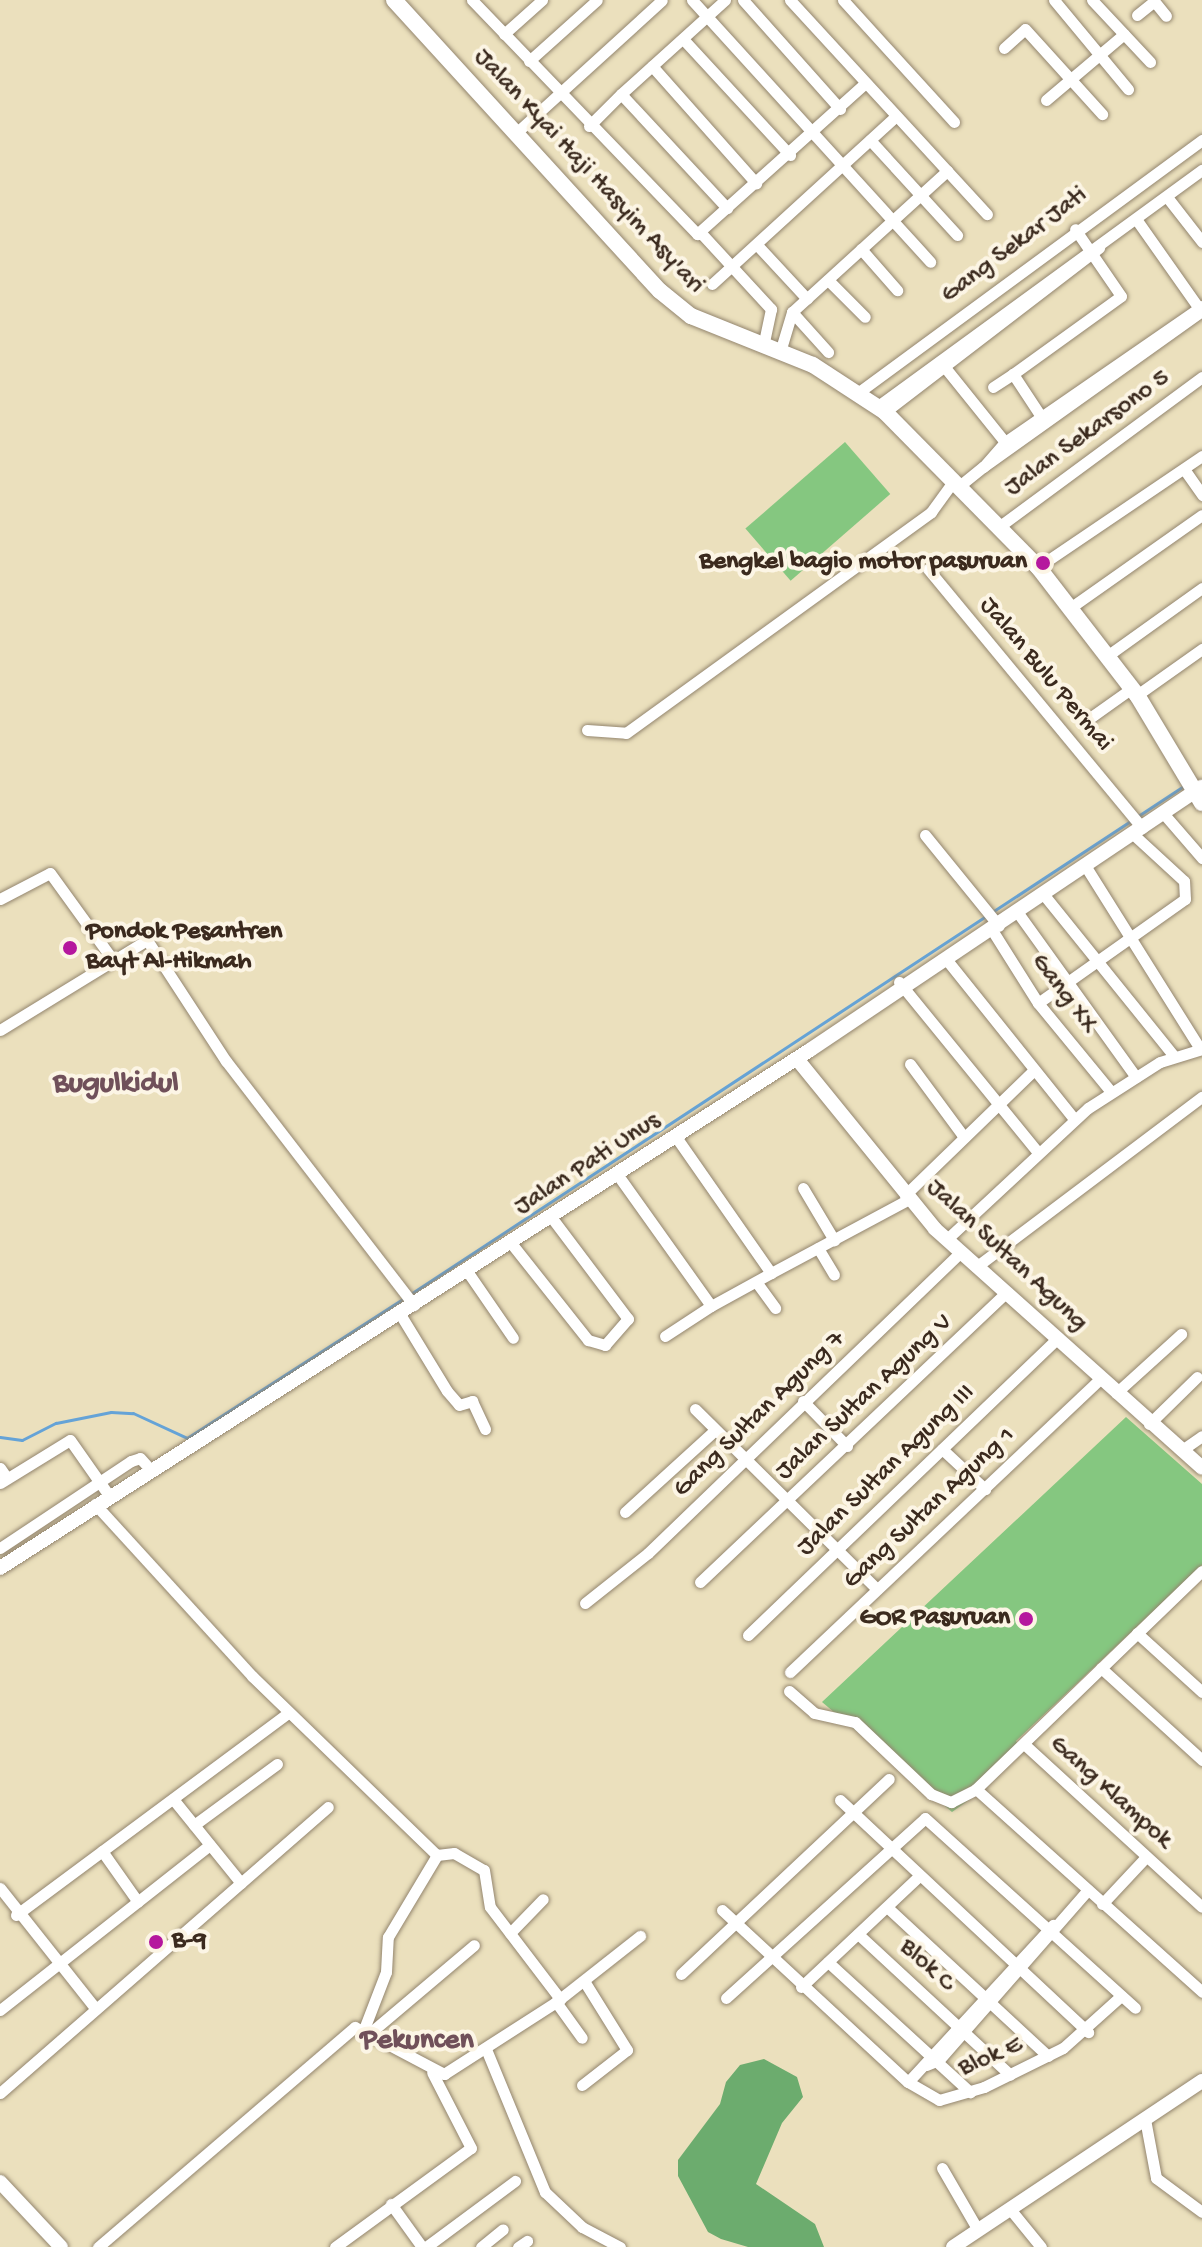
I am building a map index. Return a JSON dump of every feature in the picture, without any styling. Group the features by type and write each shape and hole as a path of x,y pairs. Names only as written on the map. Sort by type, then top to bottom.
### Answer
{"highway":[{"name":"Jalan Kyai Haji Hasyim Asy'ari","path":"394,0 660,291 691,316 780,352 859,392 882,409 1038,567 1134,692 1195,789"}],"main road":[{"name":"Jalan Pati Unus","path":"0,1568 95,1504 104,1488 400,1314 411,1299 467,1271 511,1243 797,1059 901,985 946,959 992,921 1018,913 1195,789"},
{"name":"Jalan Sultan Agung","path":"797,1059 907,1197 941,1234 1149,1424 1202,1468"},
{"path":"953,2247 975,2238 1010,2209 1202,2081"},
{"path":"0,2182 61,2247"}],"street":[{"path":"472,0 688,230 700,232 735,267 778,322 780,352"},
{"path":"529,61 597,0"},
{"path":"516,133 662,0"},
{"path":"692,0 815,134 889,222 930,262"},
{"path":"589,126 725,0"},
{"path":"743,0 840,109"},
{"path":"790,0 987,214"},
{"path":"843,0 954,122"},
{"path":"1054,0 1128,89"},
{"path":"1092,0 1150,62"},
{"path":"1137,15 1154,0 1166,16"},
{"path":"504,34 537,2"},
{"path":"1004,48 1025,29 1102,114"},
{"path":"1046,100 1124,34"},
{"path":"683,39 790,155"},
{"path":"652,66 756,183"},
{"path":"700,232 815,134 865,83"},
{"path":"621,94 727,208"},
{"path":"712,284 843,170 896,116"},
{"path":"870,140 957,235"},
{"name":"Gang Sekar Jati","path":"859,392 1075,229 1202,140"},
{"path":"763,346 778,322 947,171"},
{"path":"882,409 1201,174"},
{"path":"1167,197 1202,242"},
{"path":"587,730 626,733 931,512 955,484 1201,309 1136,219"},
{"path":"993,387 1119,302 1119,285 1075,229"},
{"path":"758,246 807,299"},
{"path":"861,249 897,290"},
{"path":"828,280 865,317"},
{"path":"792,312 828,352"},
{"path":"943,364 1005,442"},
{"path":"1013,374 1042,418"},
{"name":"Jalan Sekarsono 5","path":"1000,526 1202,377"},
{"path":"983,467 1005,442 1042,418 1060,411"},
{"path":"1038,567 1202,456"},
{"path":"1184,469 1202,495"},
{"path":"1070,608 1202,515"},
{"name":"Jalan Bulu Permai","path":"928,569 1128,809 1137,828 1184,881 1187,894 1133,937"},
{"path":"1107,656 1202,588"},
{"path":"1087,720 1202,649"},
{"path":"1163,813 1202,858"},
{"name":"Gang XX","path":"925,835 992,921 1038,1003 1108,1087"},
{"path":"941,1234 1034,1145 1131,1070 1201,1049 1086,867"},
{"path":"0,899 50,873 113,960"},
{"path":"1044,895 1101,959 1174,1056"},
{"path":"1018,913 1063,981 1131,1070"},
{"path":"1038,1003 1063,981 1133,937"},
{"path":"0,1030 147,940 226,1061 411,1299"},
{"path":"946,959 1071,1115"},
{"path":"901,985 1034,1145"},
{"path":"910,1064 964,1137"},
{"path":"665,1336 711,1306 907,1197 1034,1070"},
{"path":"976,1267 1201,1098"},
{"path":"676,1137 771,1273"},
{"path":"617,1174 711,1306"},
{"path":"803,1188 834,1240"},
{"path":"511,1243 592,1343 619,1336 628,1319 551,1217"},
{"path":"818,1248 834,1275"},
{"name":"Gang Sultan Agung 7","path":"585,1603 746,1461 803,1401 960,1253"},
{"path":"467,1271 513,1338"},
{"path":"757,1283 775,1308"},
{"name":"Jalan Sultan Agung V","path":"700,1582 1006,1293"},
{"path":"400,1314 447,1391 459,1405 472,1401 485,1429"},
{"path":"1116,1393 1181,1334"},
{"name":"Jalan Sultan Agung III","path":"748,1635 1057,1339"},
{"path":"1149,1424 1197,1377"},
{"name":"Gang Sultan Agung 1","path":"790,1672 1101,1378"},
{"path":"803,1401 847,1446"},
{"path":"695,1409 835,1552 877,1589"},
{"path":"625,1512 715,1430"},
{"path":"1182,1450 1202,1436"},
{"path":"0,1468 4,1481 70,1440 104,1488 0,1548"},
{"path":"942,1449 985,1489"},
{"path":"95,1504 288,1713 446,1853 484,1870 484,1896 582,2038"},
{"path":"789,1691 814,1713 855,1722 941,1801 980,1793 1141,1637 1202,1571"},
{"path":"1141,1637 1202,1692"},
{"path":"1105,1672 1202,1760"},
{"path":"16,1915 288,1713"},
{"name":"Gang Klampok","path":"1026,1747 1202,1907"},
{"path":"194,1825 277,1764"},
{"path":"681,1974 889,1779"},
{"path":"980,1793 1199,1989"},
{"path":"173,1799 241,1883"},
{"path":"840,1800 1088,2032"},
{"path":"0,2093 328,1807"},
{"path":"726,1998 919,1818 931,1821 1054,1928 1135,2008"},
{"path":"0,2010 210,1845"},
{"path":"102,1851 138,1902"},
{"path":"367,2031 386,1972 388,1937 446,1853"},
{"path":"1102,1904 1146,1857"},
{"path":"801,1987 919,1876"},
{"path":"0,1888 54,1966 96,2009"},
{"path":"908,2082 932,2060 1088,1890"},
{"path":"510,1933 543,1899"},
{"path":"888,1908 989,1997 1048,2056"},
{"name":"Blok E","path":"722,1910 801,1987 908,2082 939,2100 970,2092 1048,2056 1088,2032 1121,1996"},
{"name":"Blok C","path":"858,1934 1010,2075"},
{"path":"98,2247 263,2101 350,2030 367,2031 432,2072 448,2073 558,2001 640,1936"},
{"path":"367,2031 474,1945"},
{"path":"828,1962 970,2092"},
{"path":"582,2085 627,2050 584,1981"},
{"path":"486,2049 545,2192 582,2227 620,2247"},
{"path":"335,2247 472,2145 432,2072"},
{"path":"1145,2119 1156,2178 1202,2212"},
{"path":"942,2168 975,2238"},
{"path":"391,2204 424,2247 515,2181"},
{"path":"1010,2209 1041,2247"},
{"path":"481,2247 503,2229"}],"green space":[{"path":"845,442 890,494 791,581 745,529"},
{"name":"GOR Pasuruan","path":"1126,1417 1202,1484 1202,1565 1016,1741 1023,1751 986,1788 952,1812 822,1702"},
{"path":"764,2059 797,2077 803,2097 782,2123 756,2184 815,2224 824,2247 748,2247 721,2239 708,2232 678,2176 678,2160 720,2104 726,2082 740,2065"}],"waterway":[{"path":"1138,816 1185,785"},
{"path":"409,1295 1132,820"},
{"path":"0,1437 22,1440 56,1423 111,1412 133,1413 187,1438 403,1299"}],"place":[{"name":"Bengkel bagio motor pasuruan","path":"1043,563"},
{"name":"Pondok Pesantren Bayt Al-Hikmah","path":"70,948"},
{"name":"GOR Pasuruan","path":"1026,1619"},
{"name":"B-9","path":"156,1942"}],"district":[{"name":"Bugulkidul","path":"116,1085"},
{"name":"Pekuncen","path":"417,2042"}]}
